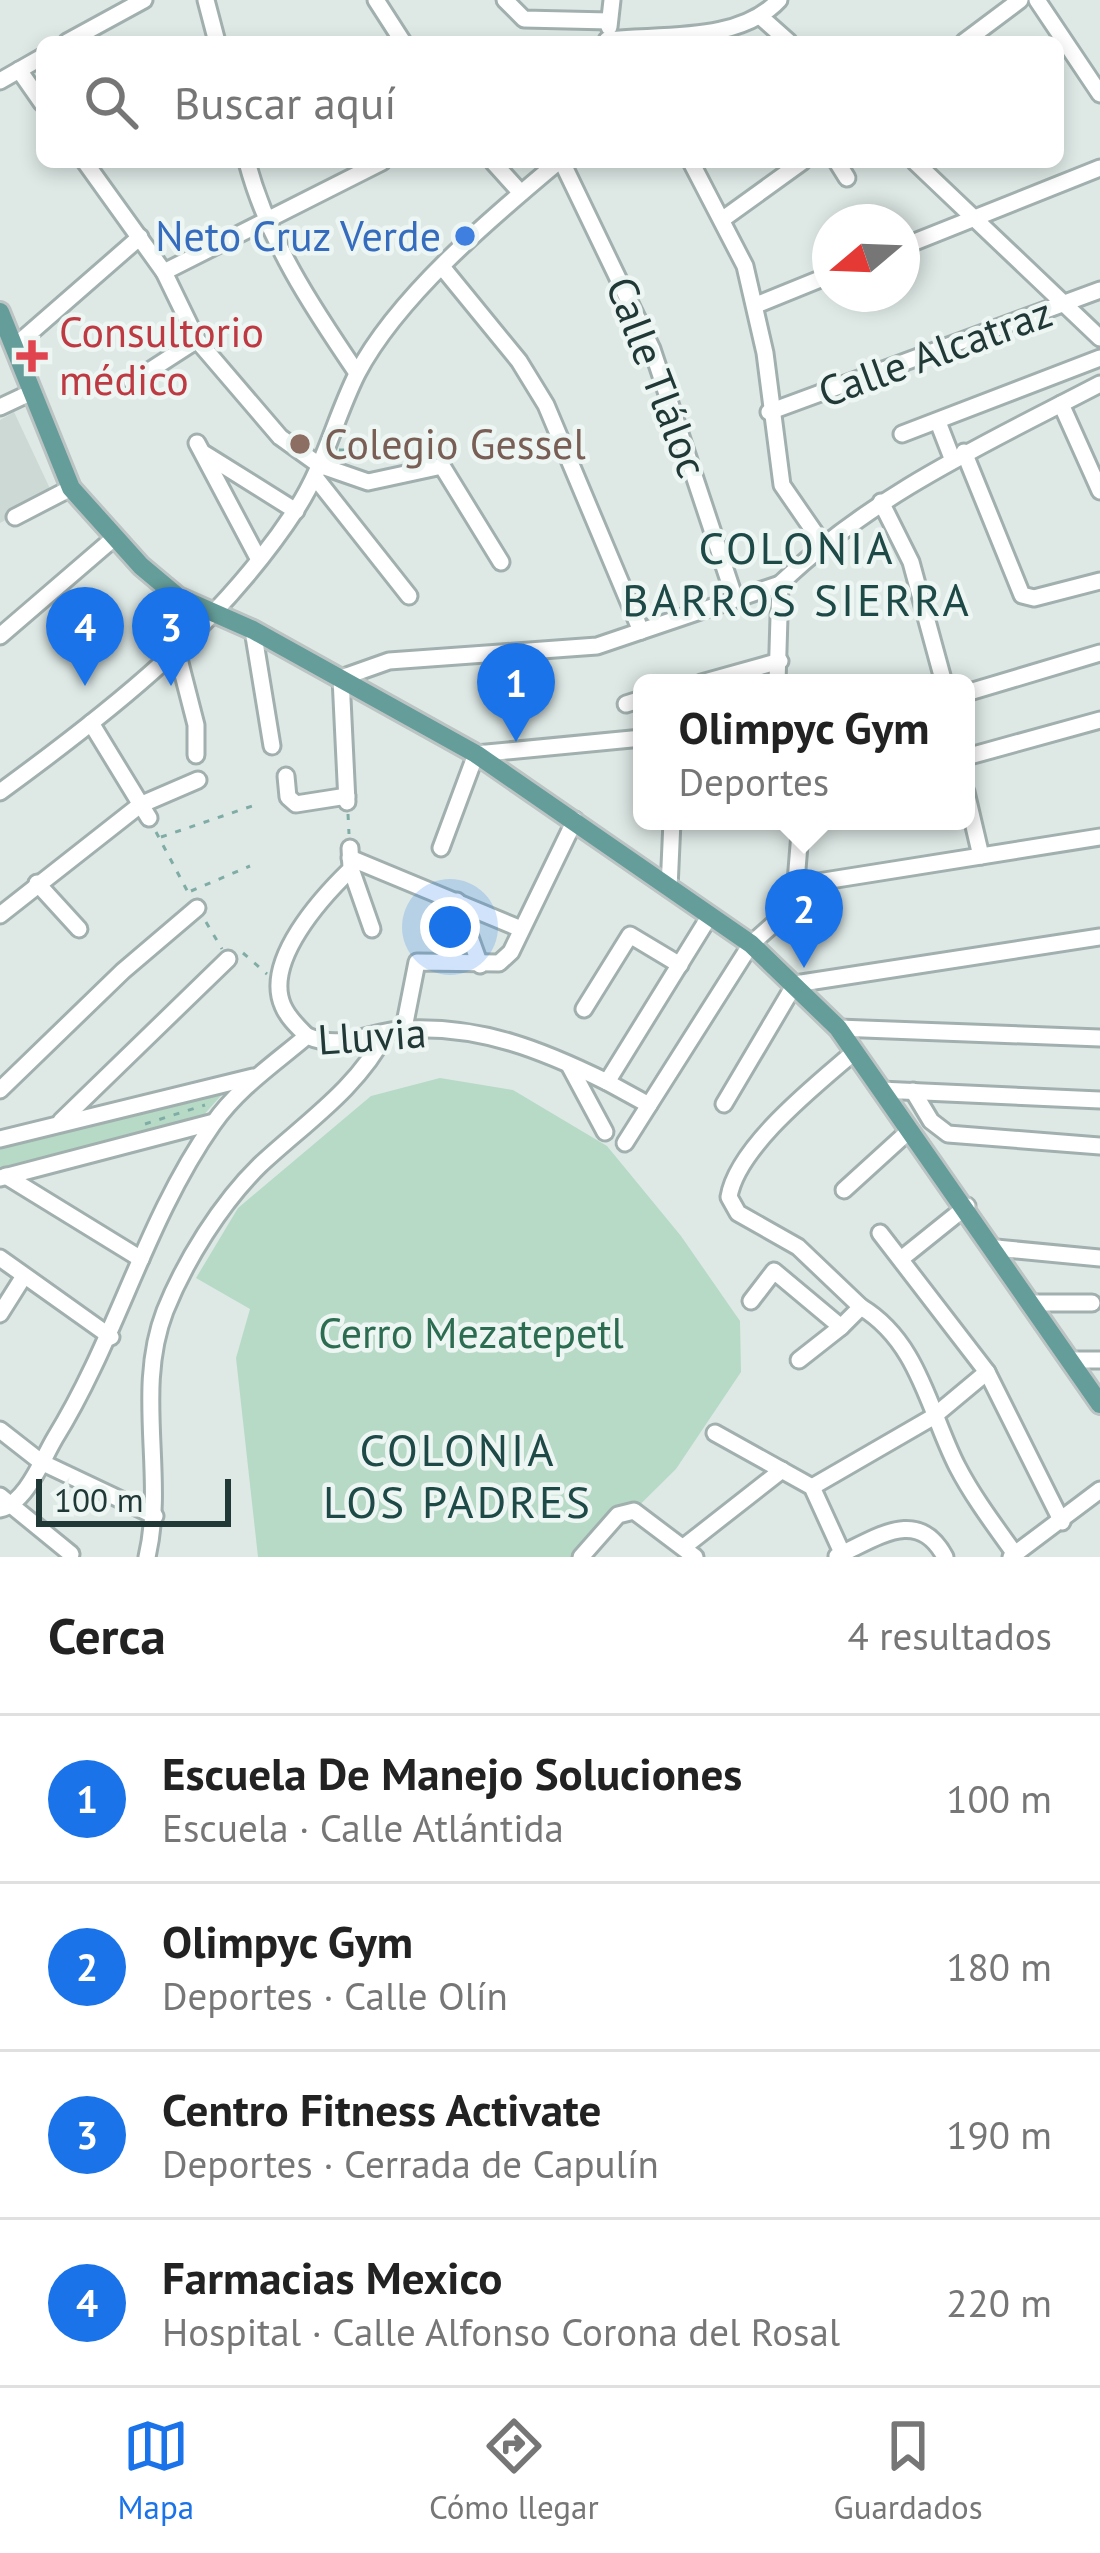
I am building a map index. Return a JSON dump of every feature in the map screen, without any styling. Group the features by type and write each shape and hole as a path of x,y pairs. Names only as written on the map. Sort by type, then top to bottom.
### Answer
{"main road":[{"path":"0,312 71,488 114,538 178,597 253,630 476,754 751,944 795,983 838,1028 967,1206 1100,1404"}],"street":[{"path":"78,36 144,0"},
{"path":"206,0 215,36"},
{"path":"376,0 399,36"},
{"path":"505,0 524,20 609,21"},
{"path":"612,0 609,21 614,36"},
{"path":"662,36 763,18 778,0"},
{"path":"972,36 1020,0"},
{"path":"1037,0 1061,36"},
{"path":"763,18 782,36"},
{"path":"1064,40 1100,94"},
{"path":"0,81 36,60"},
{"path":"19,70 36,94"},
{"path":"89,168 164,272 197,340 260,418 317,471 409,596"},
{"path":"249,168 265,219 304,296 357,374"},
{"path":"164,272 370,168"},
{"path":"498,168 521,193"},
{"path":"0,792 91,723 215,614 296,511 357,374 385,333 443,268 552,168"},
{"name":"Calle Tláloc","path":"563,168 652,349 735,599"},
{"path":"694,168 723,219 756,305 782,485 822,543"},
{"path":"723,219 794,168"},
{"path":"842,168 848,178"},
{"path":"921,168 1100,338"},
{"path":"920,240 1100,168"},
{"path":"15,346 140,237"},
{"path":"443,268 519,362 546,405 641,631"},
{"path":"756,305 812,282"},
{"name":"Calle Alcatraz","path":"770,412 1100,290"},
{"path":"132,382 197,340"},
{"path":"902,434 1100,358"},
{"path":"286,776 288,797 303,806 347,799 341,678 388,661 585,649 780,584 822,543 881,502 958,455 1100,384"},
{"path":"0,407 32,392"},
{"path":"1061,404 1100,491"},
{"path":"938,422 1022,595 1034,598 1100,581"},
{"path":"258,558 201,449 296,511"},
{"path":"317,471 374,482 426,465 442,466 501,562"},
{"path":"15,517 71,488"},
{"path":"881,502 911,562 942,674"},
{"path":"1,634 114,538"},
{"path":"778,674 780,584"},
{"path":"253,630 272,746"},
{"path":"177,651 196,725 196,755"},
{"path":"975,690 1100,653"},
{"path":"733,674 780,661"},
{"path":"975,755 1100,720"},
{"path":"91,723 145,812"},
{"path":"441,848 476,754 633,739"},
{"path":"0,915 38,883 198,780"},
{"path":"404,1028 417,962 499,963 511,952 575,820"},
{"path":"669,889 672,830"},
{"path":"625,1143 751,944 788,914 799,885 801,830"},
{"path":"975,830 981,856"},
{"path":"799,885 1100,837"},
{"path":"350,858 521,929"},
{"path":"350,858 372,929"},
{"path":"307,1036 283,1007 279,990 287,957 350,858"},
{"path":"38,883 79,928"},
{"path":"457,901 480,965"},
{"path":"3,1081 197,908"},
{"path":"607,1082 709,917"},
{"path":"584,1009 630,934 680,965"},
{"path":"724,1104 795,983 1100,937"},
{"path":"58,1123 228,959"},
{"name":"Lluvia","path":"4,1504 40,1462 111,1337 141,1259 214,1122 256,1076 307,1036 332,1045 404,1028 489,1034 567,1062 649,1105"},
{"path":"838,1028 1100,1038"},
{"path":"147,1557 155,1516 150,1370 165,1312 232,1198 350,1086 386,1033"},
{"path":"853,1052 785,1114 740,1170 730,1191 734,1209 798,1247 910,1357 959,1471 1013,1556 1100,1490"},
{"path":"567,1062 604,1132"},
{"path":"0,1139 256,1076"},
{"path":"880,1090 1100,1100"},
{"path":"913,1091 931,1121 948,1134 1100,1146"},
{"path":"3,1177 214,1122"},
{"path":"844,1190 910,1130"},
{"path":"3,1177 141,1259"},
{"path":"901,1259 967,1206"},
{"path":"880,1233 987,1372 1062,1522"},
{"path":"996,1248 1100,1258"},
{"path":"0,1258 111,1337"},
{"path":"746,1274 756,1294 770,1274 778,1272 841,1327"},
{"path":"0,1314 24,1276"},
{"path":"1033,1303 1092,1303"},
{"path":"799,1360 861,1307"},
{"path":"1070,1360 1100,1360"},
{"path":"812,1487 933,1418 987,1372"},
{"path":"0,1430 40,1462 155,1516"},
{"path":"715,1433 812,1487 840,1556 907,1526 928,1532 945,1557"},
{"path":"581,1557 618,1515 641,1514 690,1552 782,1470"},
{"path":"4,1504 71,1554"}],"path":[{"path":"347,799 350,858"},
{"path":"159,838 255,805"},
{"path":"145,812 228,959 243,952 261,964 279,990"},
{"path":"188,892 250,866"},
{"path":"133,1127 193,1111 212,1097"}],"shaded area":[{"path":"14,412 53,495 0,523 0,420"}],"green space":[{"name":"Cerro Mezatepetl","path":"440,1078 513,1090 607,1146 681,1236 740,1321 741,1372 676,1469 587,1557 258,1557 236,1358 250,1309 196,1278 238,1208 371,1096"},
{"path":"235,1080 201,1118 0,1174 0,1146"}],"place":[{"name":"Neto Cruz Verde","path":"465,236"},
{"name":"Consultorio médico","path":"32,356"},
{"name":"Colegio Gessel","path":"300,444"},
{"name":"Farmacias Mexico","path":"85,686"},
{"name":"Centro Fitness Activate","path":"171,686"},
{"name":"Escuela De Manejo Soluciones","path":"516,742"},
{"name":"Olimpyc Gym","path":"804,968"}],"district":[{"name":"COLONIA BARROS SIERRA","path":"797,574"},
{"name":"COLONIA LOS PADRES","path":"458,1476"}]}
